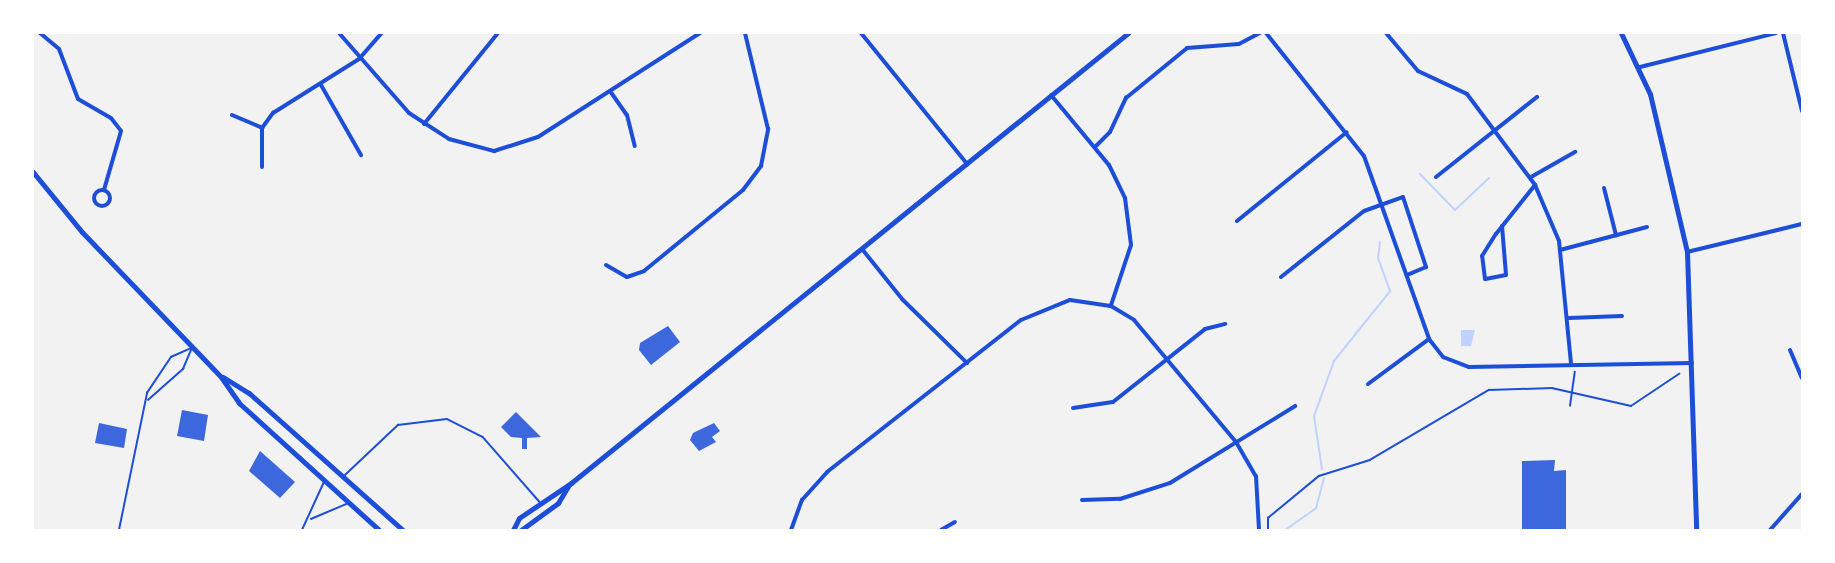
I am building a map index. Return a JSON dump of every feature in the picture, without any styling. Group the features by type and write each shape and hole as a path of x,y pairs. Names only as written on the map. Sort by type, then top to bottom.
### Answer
{"main road":[{"path":"513,530 540,502 571,483 1128,33"},
{"path":"1621,33 1640,67 1687,252 1696,530"},
{"path":"33,172 221,377 239,404 379,530"},
{"path":"221,377 249,393 403,530"},
{"path":"521,530 558,503 571,483"}],"street":[{"path":"40,33 58,50 78,99 111,118 121,131 104,190 94,197 101,207 111,198 104,190"},
{"path":"339,33 359,60 424,124 472,148 504,151 538,137 700,33"},
{"path":"262,167 262,128 283,104 320,85 359,60 382,33"},
{"path":"424,124 498,33"},
{"path":"606,265 627,277 644,271 755,175 767,151 768,129 745,33"},
{"path":"861,33 967,165"},
{"path":"1095,147 1110,132 1126,98 1187,48 1239,44 1260,33"},
{"path":"1266,33 1364,156 1429,339 1443,357 1461,365 1692,363"},
{"path":"1386,33 1418,71 1465,92 1531,177 1560,250 1569,318 1571,363"},
{"path":"1640,67 1776,33"},
{"path":"1783,33 1802,111"},
{"path":"320,85 361,155"},
{"path":"610,91 627,115 635,146"},
{"path":"1051,95 1095,147 1121,186 1130,222 1128,258 1111,306"},
{"path":"1436,177 1537,97"},
{"path":"232,115 262,128"},
{"path":"1237,221 1347,132"},
{"path":"1531,177 1575,152"},
{"path":"1503,226 1506,275 1486,280 1482,256 1503,226 1535,185"},
{"path":"1604,188 1616,235"},
{"path":"1281,277 1381,203 1403,197 1426,267 1407,275"},
{"path":"1687,252 1802,224"},
{"path":"1560,250 1647,227"},
{"path":"862,249 903,300 967,363"},
{"path":"791,530 802,500 819,479 1044,306 1070,300 1111,306 1134,320 1236,442 1256,476 1259,530"},
{"path":"1569,318 1622,316"},
{"path":"1073,408 1113,402 1205,329 1225,324"},
{"path":"1368,384 1429,339"},
{"path":"1790,350 1802,378"},
{"path":"1082,500 1151,491 1295,406"},
{"path":"1770,530 1802,494"},
{"path":"941,530 955,522"}],"lane":[{"path":"118,530 147,400 171,357 192,348"},
{"path":"147,400 183,369 192,348"},
{"path":"343,477 398,425 447,419 483,437 540,502"},
{"path":"310,520 324,481"},
{"path":"302,530 310,520 328,508 350,504"}],"path":[{"path":"1570,406 1575,372"},
{"path":"1268,530 1267,518 1319,476 1370,460 1479,394 1502,387 1571,393 1631,406 1679,374"}],"water":[{"path":"1461,330 1475,330 1471,346 1461,346"}],"building":[{"path":"668,326 680,342 651,365 639,350 640,343"},
{"path":"182,410 208,415 204,441 177,436"},
{"path":"516,412 541,437 527,438 527,449 522,449 522,438 511,437 501,427"},
{"path":"99,423 127,429 124,448 95,443"},
{"path":"714,423 720,431 712,437 716,442 699,451 690,440 693,433"},
{"path":"260,451 295,482 280,498 249,471"},
{"path":"1555,460 1554,471 1566,470 1566,530 1522,530 1522,461"}],"waterway":[{"path":"1420,174 1455,210 1489,178"},
{"path":"1322,469 1314,416 1334,361 1390,291 1378,258 1380,242"},
{"path":"1285,530 1316,508 1324,478"}]}
